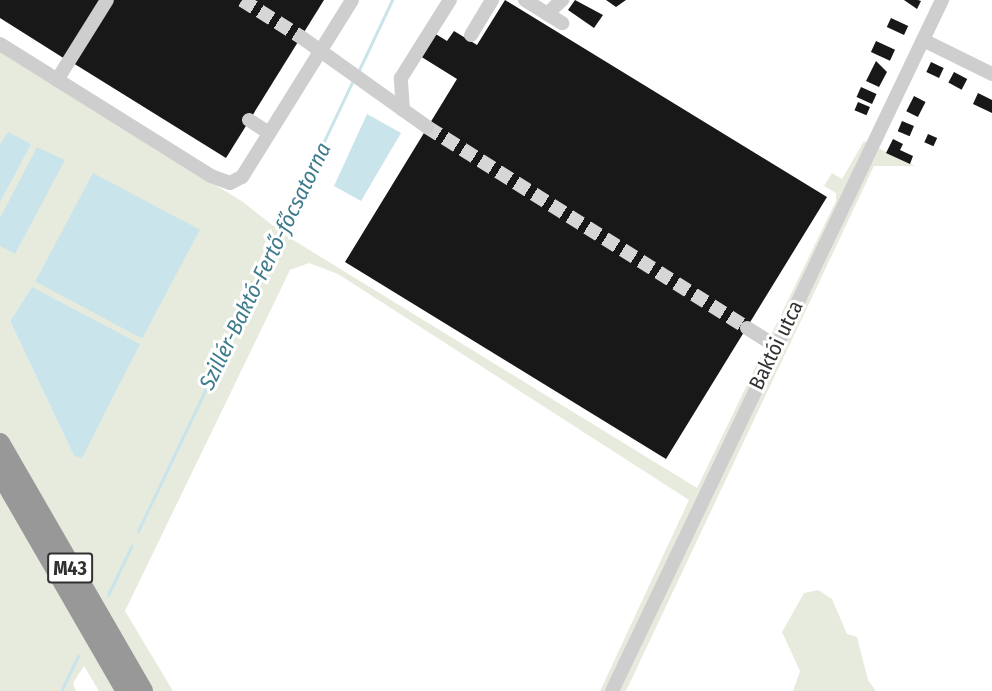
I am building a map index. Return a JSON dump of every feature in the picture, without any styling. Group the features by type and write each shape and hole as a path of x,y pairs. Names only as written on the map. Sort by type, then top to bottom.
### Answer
{"highway":[{"name":"M43","path":"0,443 143,691"},
{"name":"M43","path":"0,473 126,691"}],"street":[{"path":"57,80 107,0"},
{"path":"0,44 225,182 242,177 352,0"},
{"path":"403,110 402,78 450,0"},
{"path":"471,35 492,0"},
{"path":"525,0 562,23"},
{"path":"547,14 562,0"},
{"name":"Baktói utca","path":"612,691 942,0"},
{"path":"301,37 427,127"},
{"path":"923,40 992,74"},
{"path":"249,120 269,133"},
{"path":"747,327 776,346"}],"shaded area":[{"path":"0,51 243,202 285,235 697,488 836,201 836,193 824,186 832,173 842,179 864,141 915,166 874,166 626,691 600,691 689,500 338,274 309,263 290,270 125,611 173,691 99,691 84,666 73,683 76,691 0,691","holes":["32,287 82,457 74,456 10,321"]},
{"path":"818,590 832,599 847,634 857,637 868,680 876,691 793,691 800,671 782,632 804,593"}],"water":[{"path":"367,114 401,133 361,201 334,186"},
{"path":"8,132 31,144 0,202 0,144"},
{"path":"37,147 65,160 15,254 0,246 0,218"},
{"path":"93,173 200,230 142,338 35,282"},
{"path":"32,287 140,344 82,458 74,456 10,321"}],"building":[{"path":"0,0 102,0 65,59 0,18"},
{"path":"112,0 324,0 226,158 73,63"},
{"path":"505,0 827,197 666,459 345,262 457,79 420,56 434,33 447,41 454,31 477,45"},
{"path":"575,0 603,15 594,28 568,10"},
{"path":"606,0 626,0 616,7"},
{"path":"904,0 918,0 921,1 917,9"},
{"path":"891,18 908,26 904,35 887,27"},
{"path":"876,41 895,50 890,61 871,52"},
{"path":"876,61 887,72 879,87 866,81"},
{"path":"931,62 944,68 939,78 926,72"},
{"path":"954,72 967,79 962,90 948,83"},
{"path":"861,87 877,94 872,104 857,97"},
{"path":"978,93 992,100 992,113 973,104"},
{"path":"914,96 926,102 918,117 906,111"},
{"path":"858,102 870,107 866,115 854,110"},
{"path":"902,121 914,126 910,136 898,131"},
{"path":"928,134 937,138 933,146 924,142"},
{"path":"893,139 903,144 900,150 913,156 910,164 886,153"}],"waterway":[{"name":"Szillér-Baktó-Fertő-főcsatorna","path":"358,72 392,0"},
{"name":"Szillér-Baktó-Fertő-főcsatorna","path":"138,531 353,81"},
{"name":"Szillér-Baktó-Fertő-főcsatorna","path":"108,595 132,545"},
{"name":"Szillér-Baktó-Fertő-főcsatorna","path":"61,691 78,656"}],"tunnel":[{"path":"242,0 301,37"},
{"path":"427,127 747,328"}]}
